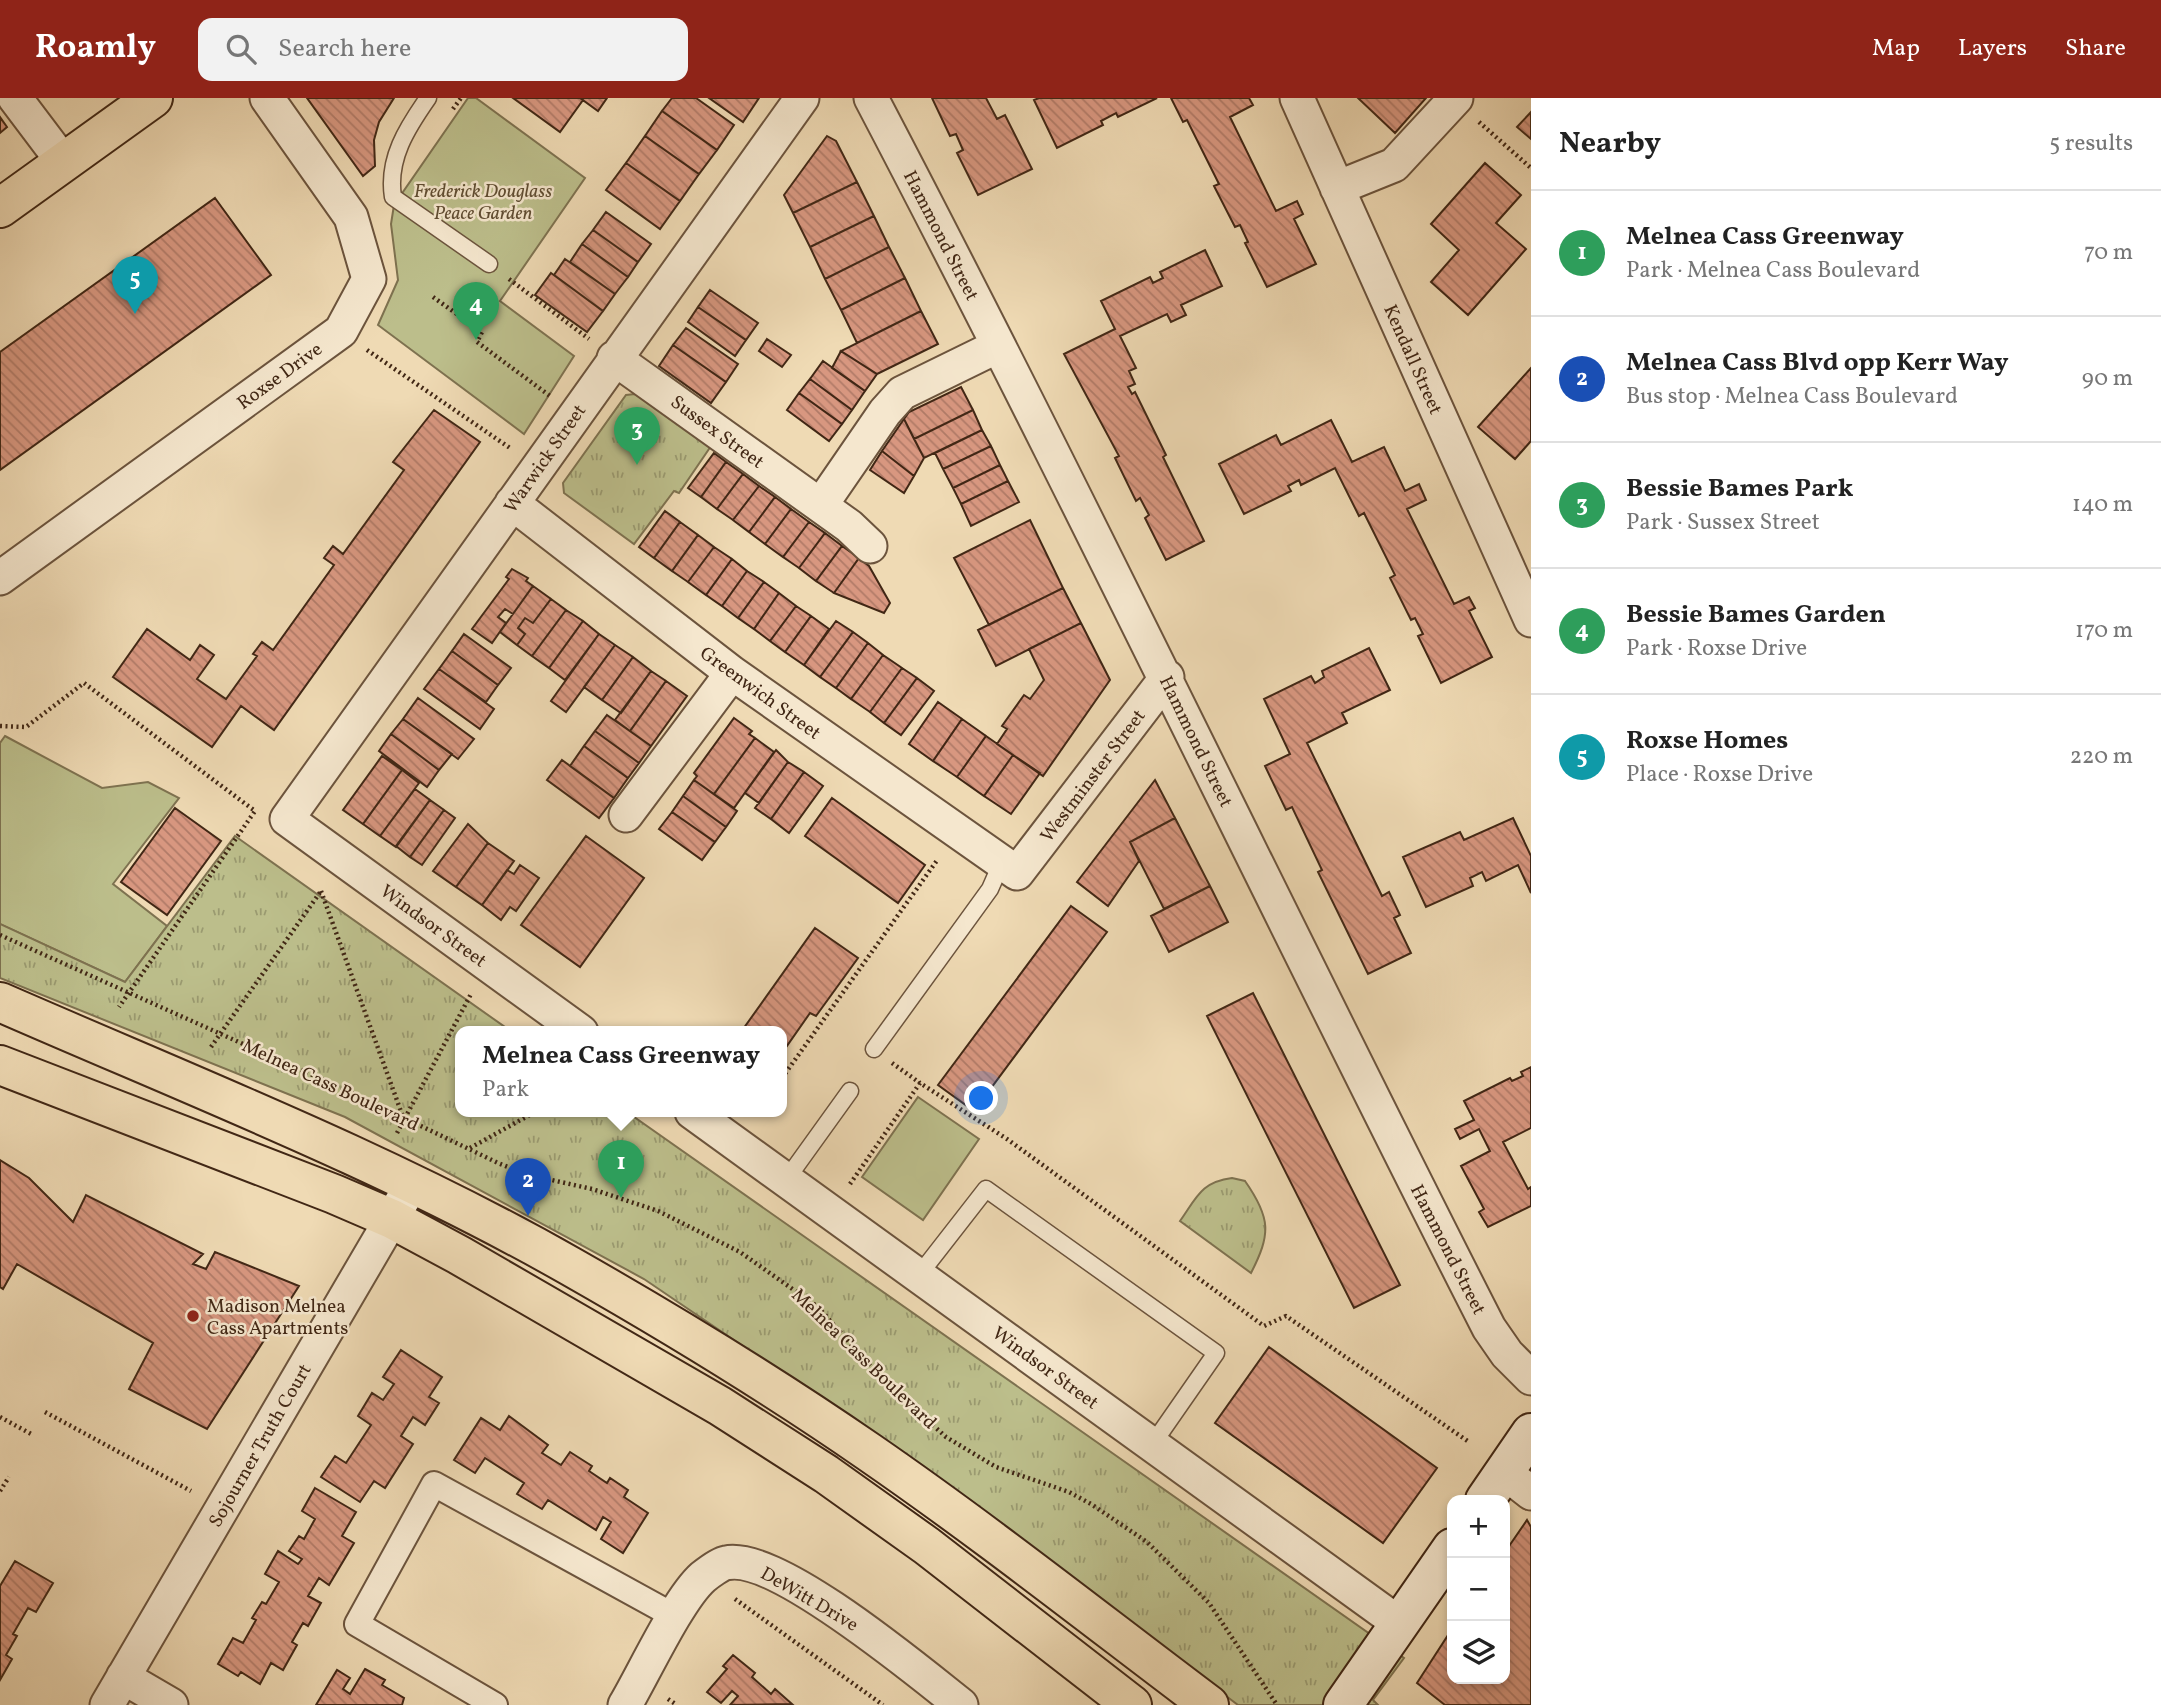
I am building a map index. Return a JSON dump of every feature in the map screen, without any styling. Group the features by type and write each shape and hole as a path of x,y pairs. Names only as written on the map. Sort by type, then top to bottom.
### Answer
{"main road":[{"path":"0,208 153,98"},
{"path":"0,1002 238,1103 412,1184 566,1264 786,1397 936,1500 1209,1705"},
{"path":"0,1065 392,1219 615,1344 825,1474 937,1553 1132,1705"},
{"path":"0,1084 55,1102 129,1114"},
{"path":"1507,1489 1531,1433"},
{"path":"1343,1705 1447,1555"}],"street":[{"path":"15,98 64,163"},
{"name":"Roxse Drive","path":"0,578 341,331 369,279 351,218 267,98"},
{"name":"Warwick Street","path":"287,819 802,98"},
{"name":"Hammond Street","path":"871,98 1167,677 1352,1059 1489,1328 1507,1354 1531,1378"},
{"name":"Kendall Street","path":"1297,98 1531,620"},
{"path":"1338,188 1394,165 1455,99"},
{"path":"821,505 885,412 902,393 999,346"},
{"name":"Sussex Street","path":"614,358 821,505 870,546"},
{"name":"Greenwich Street","path":"512,503 732,673 1009,868"},
{"path":"626,815 732,673"},
{"name":"Westminster Street","path":"1009,868 1167,677"},
{"name":"Windsor Street","path":"287,819 573,1026"},
{"name":"Windsor Street","path":"699,1117 1400,1624"},
{"name":"Sojourner Truth Court","path":"115,1691 412,1184"},
{"path":"495,1705 357,1624 434,1484 676,1617"},
{"name":"DeWitt Drive","path":"625,1705 676,1617 703,1578 726,1563 765,1568 868,1632 961,1705"},
{"path":"115,1691 172,1705"}],"lane":[{"path":"428,98 409,125 394,160 393,197 489,264"},
{"path":"874,1049 990,889 1009,868"},
{"path":"786,1180 850,1091"},
{"path":"919,1275 985,1189 1216,1353 1152,1445"}],"path":[{"path":"1455,99 1531,168"},
{"path":"489,264 614,358"},
{"path":"433,297 482,332 477,342 553,399"},
{"path":"341,331 516,452"},
{"path":"0,726 26,727 84,683 255,811 119,1007"},
{"path":"787,1071 941,854"},
{"path":"211,1047 321,891 403,1117"},
{"name":"Melnea Cass Boulevard","path":"0,935 525,1174 623,1198 678,1219 740,1252 818,1307 882,1379 946,1437 996,1467 1069,1492 1147,1542 1209,1603 1277,1705"},
{"path":"397,1133 403,1117 471,994"},
{"path":"849,1185 920,1083 1007,1139 1264,1326 1286,1316 1469,1442"},
{"path":"469,1149 526,1117"},
{"path":"45,1412 191,1491"},
{"path":"0,1417 33,1435"},
{"path":"0,1491 9,1477"},
{"path":"732,1596 884,1705"},
{"path":"668,1699 677,1705"}],"green space":[{"name":"Frederick Douglass Peace Garden","path":"468,98 476,98 585,178 500,301 574,356 524,434 378,325 398,280 391,224 394,205"},
{"path":"635,394 711,446 679,493 674,491 634,544 564,493 563,483 626,395"},
{"path":"5,736 102,788 148,782 179,798 113,884 167,926 125,982 0,924 0,743"},
{"path":"235,836 504,1026 455,1026 455,1117 634,1117 1404,1658 1373,1700 1378,1705 1238,1705 950,1487 644,1279 345,1117 0,978 0,924 125,982"},
{"path":"918,1097 979,1139 923,1220 862,1177"},
{"path":"1232,1178 1245,1181 1264,1216 1265,1237 1251,1273 1180,1221 1206,1187"}],"building":[{"path":"307,98 394,98 379,122 374,140 375,166 363,176"},
{"path":"513,98 580,98 583,100 560,132"},
{"path":"580,98 607,98 598,111"},
{"path":"672,98 696,98 734,125 717,150 662,111"},
{"path":"709,98 759,98 743,122"},
{"path":"932,98 986,98 997,119 1005,115 1032,169 978,195 957,153 963,150 956,134 950,136"},
{"path":"1157,98 1118,117 1116,113 1101,121 1103,125 1057,148 1034,100"},
{"path":"1171,98 1249,98 1253,105 1230,117 1276,211 1297,201 1303,214 1294,219 1316,264 1267,287 1245,243 1248,242 1240,225 1235,227 1214,186 1219,184 1187,120 1183,122"},
{"path":"1358,98 1426,98 1395,133"},
{"path":"662,111 717,150 699,174 645,136"},
{"path":"1531,112 1531,139 1517,127"},
{"path":"0,117 7,127 0,133"},
{"path":"645,136 699,174 680,201 626,163"},
{"path":"827,136 836,141 857,182 793,213 784,195"},
{"path":"626,163 680,201 660,229 606,190"},
{"path":"1485,163 1521,195 1496,223 1526,249 1468,315 1431,282 1459,250 1431,224"},
{"path":"857,182 874,216 810,247 793,213"},
{"path":"215,198 271,275 0,470 0,352"},
{"path":"606,212 651,244 638,262 593,230"},
{"path":"874,216 889,247 825,279 810,247"},
{"path":"593,230 638,262 628,277 582,244"},
{"path":"582,244 628,277 615,294 570,262"},
{"path":"889,247 905,278 841,310 825,279"},
{"path":"1205,250 1222,286 1181,305 1186,315 1171,322 1167,314 1120,336 1136,368 1129,371 1135,384 1128,387 1132,394 1135,392 1204,541 1166,560 1145,518 1149,515 1140,498 1136,501 1115,458 1119,456 1064,354 1115,329 1101,301 1150,277 1153,283 1163,278 1160,272"},
{"path":"565,259 615,294 603,311 554,275"},
{"path":"551,273 603,311 587,332 535,295"},
{"path":"905,278 921,311 857,343 841,310"},
{"path":"710,290 758,323 746,340 698,307"},
{"path":"698,307 746,340 735,356 688,322"},
{"path":"921,311 938,344 877,374 841,351"},
{"path":"686,328 738,364 726,382 673,345"},
{"path":"767,339 791,355 782,367 759,351"},
{"path":"673,345 726,382 711,403 659,366"},
{"path":"841,351 877,374 865,391 832,368"},
{"path":"823,361 865,391 852,410 810,379"},
{"path":"1531,368 1531,441 1515,459 1478,427"},
{"path":"810,379 852,410 842,424 799,393"},
{"path":"961,387 973,410 914,439 904,419 909,412"},
{"path":"799,393 842,424 829,441 787,410"},
{"path":"434,410 480,442 274,730 241,706 212,747 113,677 147,629 190,660 200,645 214,655 197,679 226,699 257,656 253,654 262,642 273,650 334,565 324,558 333,546 343,554 404,470 393,462"},
{"path":"973,410 982,430 924,458 914,439"},
{"path":"904,419 924,458 914,476 882,451"},
{"path":"1331,420 1352,462 1384,447 1405,491 1419,484 1426,500 1407,509 1454,604 1469,597 1475,608 1469,611 1492,657 1441,683 1418,636 1423,634 1415,618 1411,620 1390,578 1395,575 1364,513 1359,516 1335,468 1301,485 1299,480 1288,486 1291,491 1244,514 1219,464 1276,435 1281,445"},
{"path":"982,430 991,446 943,469 935,453"},
{"path":"991,446 1000,465 953,488 943,469"},
{"path":"882,451 914,476 904,493 870,470"},
{"path":"714,453 726,462 701,497 688,488"},
{"path":"726,462 743,474 717,509 701,497"},
{"path":"1000,465 1008,481 961,504 953,488"},
{"path":"743,474 759,486 733,520 717,509"},
{"path":"1008,481 1019,502 971,526 961,504"},
{"path":"759,486 775,497 749,532 733,520"},
{"path":"775,497 791,509 765,544 749,532"},
{"path":"791,509 809,522 783,557 765,544"},
{"path":"665,511 680,522 654,558 639,547"},
{"path":"1030,520 1063,588 989,625 954,558"},
{"path":"680,522 698,535 672,571 654,558"},
{"path":"809,522 825,533 799,568 783,557"},
{"path":"825,533 842,546 816,581 799,568"},
{"path":"698,535 714,547 688,582 672,571"},
{"path":"842,546 859,558 834,593 816,581"},
{"path":"714,547 732,559 706,595 688,582"},
{"path":"859,558 869,566 890,603 884,613 834,593"},
{"path":"732,559 747,571 722,606 706,595"},
{"path":"512,569 528,578 526,581 533,586 513,614 505,609 498,617 506,623 492,643 472,629 509,579 506,577"},
{"path":"747,571 764,582 738,618 722,606"},
{"path":"764,582 779,593 754,629 738,618"},
{"path":"533,586 551,599 533,623 525,618 518,628 525,634 517,645 500,632"},
{"path":"1063,588 1081,623 996,666 978,630"},
{"path":"779,593 796,606 770,641 754,629"},
{"path":"551,599 566,610 532,656 517,645 525,634 518,628 525,618 533,623"},
{"path":"796,606 811,616 785,652 770,641"},
{"path":"566,610 583,621 549,668 532,656"},
{"path":"811,616 829,629 804,665 785,652"},
{"path":"583,621 599,634 565,680 549,668"},
{"path":"836,621 853,632 820,677 804,665"},
{"path":"1081,623 1110,680 1043,776 997,744 1007,729 1002,726 1024,695 1030,699 1044,680 1029,649"},
{"path":"853,632 868,643 836,688 820,677"},
{"path":"464,634 511,668 498,685 452,651"},
{"path":"599,634 615,645 566,712 551,701"},
{"path":"868,643 883,655 851,699 836,688"},
{"path":"615,645 633,657 602,700 584,687"},
{"path":"1369,648 1390,690 1342,713 1347,723 1307,743 1382,896 1389,892 1400,915 1394,918 1411,953 1368,974 1318,872 1322,870 1292,807 1286,810 1265,766 1290,754 1264,699 1311,676 1315,683 1324,677 1322,671"},
{"path":"452,651 498,685 486,702 439,669"},
{"path":"883,655 902,668 870,712 851,699"},
{"path":"633,657 651,671 621,713 602,700"},
{"path":"902,668 917,678 884,723 870,712"},
{"path":"439,669 494,709 480,729 424,689"},
{"path":"651,671 666,681 630,731 615,720"},
{"path":"917,678 934,691 901,735 884,723"},
{"path":"666,681 687,696 651,746 630,731"},
{"path":"418,698 474,739 458,759 403,719"},
{"path":"938,702 962,719 933,761 909,744"},
{"path":"607,715 651,746 639,763 595,731"},
{"path":"734,718 752,731 749,734 755,738 714,794 694,780 697,776 694,773"},
{"path":"403,719 452,754 439,770 391,734"},
{"path":"962,719 986,736 957,777 933,761"},
{"path":"595,731 639,763 628,778 584,746"},
{"path":"391,734 439,770 427,787 379,751"},
{"path":"986,736 1013,755 984,796 957,777"},
{"path":"755,738 774,752 734,808 714,794"},
{"path":"584,746 628,778 614,798 570,766"},
{"path":"776,750 788,762 759,803 745,793"},
{"path":"1013,755 1040,773 1011,814 984,796"},
{"path":"382,756 402,770 363,824 343,810"},
{"path":"562,760 614,798 599,818 547,780"},
{"path":"788,762 804,772 771,819 755,808"},
{"path":"402,770 419,783 380,836 363,824"},
{"path":"804,772 823,786 789,833 771,819"},
{"path":"694,780 737,811 726,827 683,796"},
{"path":"1155,780 1175,818 1130,842 1139,861 1108,906 1077,882"},
{"path":"415,789 430,800 396,847 380,836"},
{"path":"683,796 726,827 715,842 672,812"},
{"path":"832,798 925,865 898,903 805,836"},
{"path":"430,800 444,810 410,857 396,846"},
{"path":"175,808 221,841 167,915 121,882"},
{"path":"444,810 455,818 422,865 410,857"},
{"path":"672,812 715,842 702,860 659,829"},
{"path":"1175,818 1210,886 1164,909 1130,842"},
{"path":"1513,818 1531,856 1531,893 1518,865 1486,881 1482,872 1470,878 1473,886 1426,907 1403,857 1460,832 1464,840"},
{"path":"468,824 488,843 456,887 433,871"},
{"path":"586,836 644,878 580,967 521,925"},
{"path":"488,843 514,861 482,905 456,887"},
{"path":"520,865 539,878 516,911 510,907 501,920 482,905 507,870 514,874"},
{"path":"1210,886 1228,922 1169,952 1151,916"},
{"path":"1071,906 1107,932 974,1111 938,1085"},
{"path":"815,928 858,958 816,1016 810,1013 787,1046 787,1026 745,1026"},
{"path":"1253,993 1400,1285 1354,1308 1207,1016"},
{"path":"1531,1067 1531,1128 1503,1142 1528,1189 1531,1187 1531,1206 1488,1227 1479,1212 1484,1209 1461,1166 1490,1151 1479,1129 1460,1139 1455,1129 1474,1120 1464,1101 1510,1078 1512,1081 1523,1076 1521,1072"},
{"name":"Madison Melnea Cass Apartments","path":"0,1160 29,1178 73,1222 86,1195 203,1254 193,1264 206,1269 215,1252 299,1286 207,1429 129,1389 153,1343 17,1264 3,1289 0,1287"},
{"path":"1269,1347 1437,1468 1383,1543 1215,1423"},
{"path":"401,1350 442,1377 429,1397 439,1403 425,1425 413,1417 401,1436 413,1444 385,1488 374,1481 360,1502 321,1477 335,1456 346,1463 371,1425 358,1416 372,1393 383,1400 394,1384 383,1377"},
{"path":"509,1416 548,1445 542,1453 561,1465 570,1452 592,1466 589,1471 607,1483 610,1478 628,1490 624,1497 648,1513 623,1553 601,1539 611,1522 603,1517 596,1530 548,1500 542,1509 517,1494 524,1483 485,1458 475,1473 454,1460 481,1418 500,1430"},
{"path":"315,1488 356,1512 342,1536 354,1543 329,1585 319,1578 308,1596 321,1603 308,1626 303,1623 292,1642 297,1645 283,1670 271,1663 260,1684 241,1672 238,1676 218,1664 233,1638 243,1643 256,1620 252,1618 262,1602 266,1604 279,1582 265,1574 278,1551 298,1564 302,1559 289,1551 299,1536 304,1539 315,1519 302,1511"},
{"path":"1527,1520 1531,1527 1531,1705 1445,1705 1417,1683 1447,1637 1447,1684 1510,1684 1510,1545"},
{"path":"15,1561 53,1583 36,1612 28,1608 13,1634 17,1636 6,1655 12,1659 0,1680 0,1586"},
{"path":"733,1655 755,1673 752,1677 771,1694 775,1689 792,1704 730,1705 738,1696 732,1691 721,1703 707,1692 727,1669 723,1666"},
{"path":"365,1669 385,1680 382,1685 404,1698 402,1705 316,1705 337,1670 350,1678 343,1689 350,1694"}],"place":[{"name":"Roxse Homes","path":"135,314"},
{"name":"Bessie Bames Garden","path":"476,340"},
{"name":"Bessie Bames Park","path":"637,465"},
{"name":"Melnea Cass Greenway","path":"621,1198"},
{"name":"Melnea Cass Blvd opp Kerr Way","path":"528,1216"},
{"name":"Madison Melnea Cass Apartments","path":"193,1316"}]}
